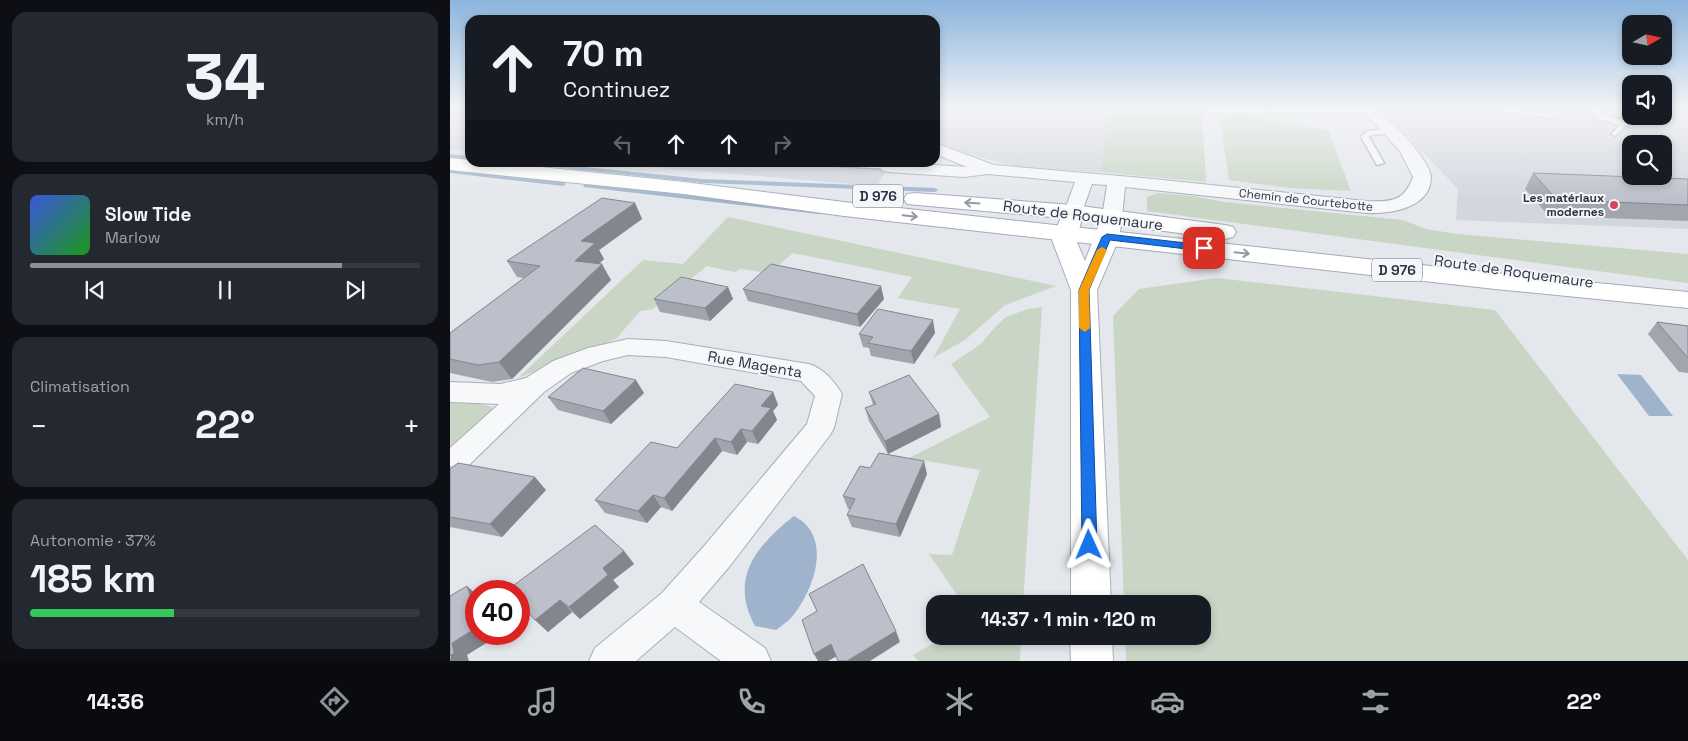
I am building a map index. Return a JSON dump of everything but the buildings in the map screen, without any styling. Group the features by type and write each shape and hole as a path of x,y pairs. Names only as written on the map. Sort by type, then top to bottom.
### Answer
{"main road":[{"name":"Route de Roquemaure","path":"450,164 465,166"},
{"name":"Route de Roquemaure","path":"479,167 684,188 844,209 1069,222 1688,295"},
{"path":"1069,222 1064,240 1084,290 1091,595"},
{"name":"Route de Roquemaure","path":"1110,227 1495,281 1688,300"},
{"path":"1084,290 1110,227"},
{"path":"1091,645 1092,661"}],"street":[{"name":"Chemin de Courtebotte","path":"1117,181 1382,208 1406,202 1416,193 1422,177 1410,152 1398,139"},
{"path":"940,150 991,170"},
{"path":"888,167 964,172 991,170 1117,181 1110,227"},
{"path":"1069,222 1085,178"},
{"name":"Rue Magenta","path":"450,392 500,394 534,386 562,367 597,354 628,347 666,349 809,373 830,394 820,428 752,514 674,605 608,661"},
{"path":"459,457 534,386"},
{"path":"674,605 752,661"}],"lane":[{"path":"1366,139 1380,163"}],"shaded area":[{"path":"450,139 465,139 465,151 450,150"},
{"path":"940,139 1105,139 1101,172 1022,168 967,154 940,143"},
{"path":"1410,139 1622,139 1622,185 1672,185 1672,139 1688,139 1688,229 1456,220 1458,189"},
{"path":"649,167 889,167 877,186"}],"green space":[{"path":"1105,139 1204,139 1206,182 1101,172"},
{"path":"1223,139 1331,139 1351,191 1290,188 1229,180"},
{"path":"1158,193 1194,196 1224,202 1403,220 1426,229 1457,234 1688,254 1688,283 1147,211 1147,197"},
{"path":"728,217 1056,286 1005,305 965,340 933,358 960,309 898,298 912,277 793,253 769,273 740,269 735,272 707,266 653,309 640,311 616,339 518,378 643,260 683,264"},
{"path":"1217,278 1495,310 1688,560 1688,661 1126,661 1125,645 1211,645 1211,595 1124,595 1113,316 1139,289"},
{"path":"1042,307 1024,595 957,595 929,554 952,555 980,470 909,458 990,417 951,364 981,344 1006,317 1028,309"},
{"path":"450,403 480,404 492,407 492,414 450,452"},
{"path":"931,645 1021,645 1020,661 918,661 913,655"}],"water":[{"path":"1617,374 1641,375 1673,416 1649,416"},
{"path":"794,516 806,525 814,537 817,550 813,579 799,607 788,621 776,630 755,626 748,609 745,593 746,578 750,564 768,539"}],"waterway":[{"path":"450,156 465,158"},
{"path":"562,167 703,181 935,190"},
{"path":"450,171 563,184"},
{"path":"586,186 819,212"}],"slow traffic":[{"path":"1085,328 1084,290 1102,250"}],"place":[{"name":"Les matériaux modernes","path":"1614,205"}],"route":[{"path":"1089,545 1084,290 1107,237 1204,248"}]}
